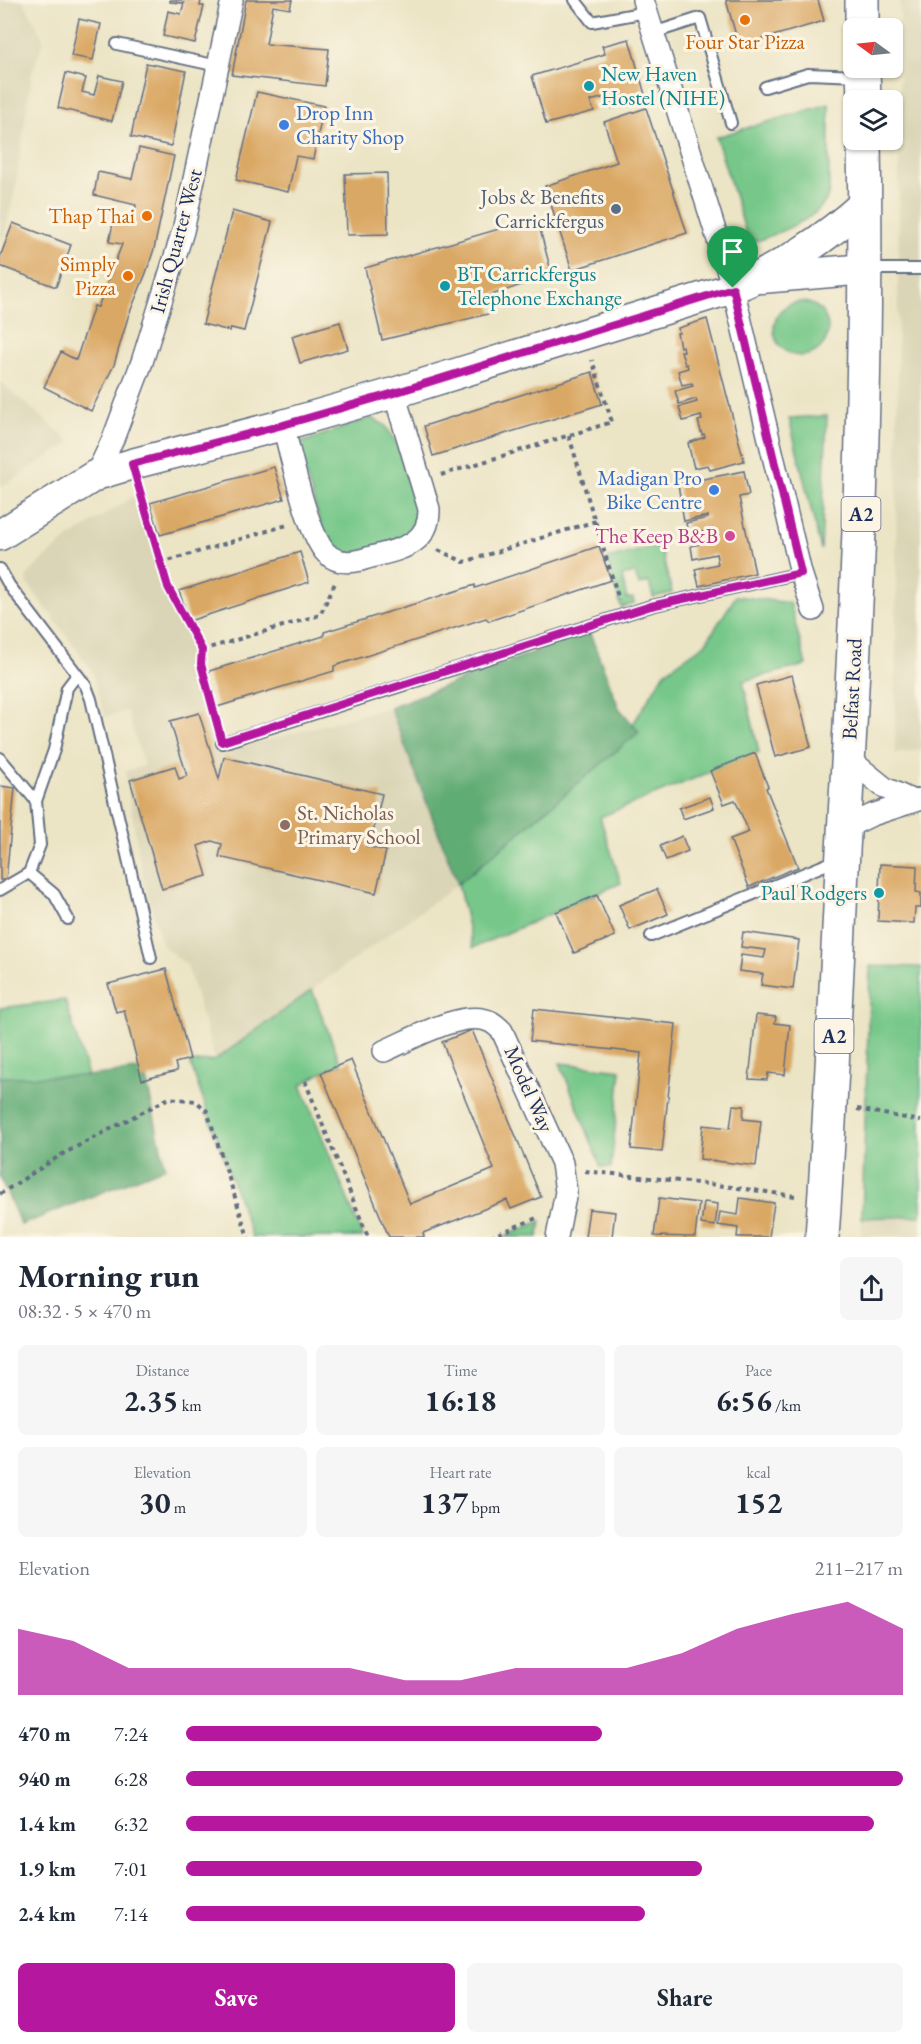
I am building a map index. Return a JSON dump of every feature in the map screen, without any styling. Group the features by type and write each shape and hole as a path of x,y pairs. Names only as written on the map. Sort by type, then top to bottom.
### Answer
{"highway":[{"path":"862,0 862,18"},
{"name":"Belfast Road","path":"822,1237 855,654 863,462 866,269 864,150"}],"street":[{"name":"Irish Quarter West","path":"96,476 142,362 183,231 232,0"},
{"path":"644,6 744,283 801,573 813,610"},
{"path":"744,283 839,228 865,203"},
{"path":"0,535 96,476 132,464 283,425 394,393 744,283 866,269"},
{"path":"283,425 315,537 327,553 337,560 345,562 361,560 417,540 426,528 429,519 429,509 394,393"},
{"path":"848,758 885,788 917,800"},
{"path":"844,843 872,815 917,800"},
{"name":"Model Way","path":"384,1051 456,1020 471,1018 492,1022 506,1036 564,1169 566,1192 557,1237"}],"lane":[{"path":"575,0 592,22 644,6"},
{"path":"653,33 700,18 731,123"},
{"path":"117,44 218,66"},
{"path":"765,87 808,74 863,81"},
{"path":"866,269 921,269"},
{"path":"0,569 9,585 86,686 92,699 151,958"},
{"path":"222,742 651,606 801,573"},
{"path":"0,890 30,873 40,845 36,801 54,750 67,688 77,675"},
{"path":"0,758 36,801"},
{"path":"651,936 844,843"},
{"path":"30,873 54,894 68,919"}],"path":[{"path":"421,481 612,422 584,334"},
{"path":"569,436 622,615"},
{"path":"132,464 168,587 202,650 201,664 222,742"},
{"path":"161,562 309,518"},
{"path":"417,540 464,562 596,521"},
{"path":"202,650 320,615 345,562"},
{"path":"305,1081 368,1237"},
{"path":"0,1194 61,1155 168,1098 196,1101 207,1111 248,1237"},
{"path":"865,1109 921,1121"},
{"path":"564,1169 717,1185 824,1200"},
{"path":"490,1237 563,1207"}],"shaded area":[{"path":"0,0 23,0 44,40 32,73 14,197 0,249"},
{"path":"900,0 921,0 921,750 895,754 899,150 903,150 903,90 899,90 899,78 903,78 903,18 900,18"},
{"path":"0,382 71,442 0,488"},
{"name":"St. Nicholas Primary School","path":"140,492 166,594 193,643 205,696 222,752 390,707 458,884 215,1060 187,965 162,945 143,878 125,771 144,766 127,711 105,717 92,670 28,584 27,576 33,569 66,540"},
{"path":"921,1216 921,1237 861,1237 862,1218"}],"green space":[{"path":"829,104 829,192 825,201 819,209 802,222 755,241 746,233 716,137"},
{"path":"796,302 806,302 816,306 824,314 828,329 824,344 816,352 806,356 796,356 786,352 778,344 774,334 774,324 778,314 786,306"},
{"path":"827,416 821,550 789,418"},
{"path":"371,418 385,425 398,446 417,514 411,535 354,554 334,548 324,536 297,444"},
{"path":"660,545 672,593 653,597 649,582 639,585 635,573 622,576 627,599 633,598 634,604 621,607 607,559"},
{"path":"736,596 790,603 806,665 743,681 759,752 600,817 621,883 473,948 458,884 638,732 633,724 665,672 705,644"},
{"path":"589,631 619,708 639,732 458,884 390,707"},
{"path":"870,966 921,967 921,1216 862,1218"},
{"path":"312,990 341,1064 301,1085 363,1237 252,1237 190,1063 215,1060"},
{"path":"65,1000 88,1076 0,1082 0,1008"},
{"path":"560,1063 621,1070 611,1168 601,1167"},
{"path":"144,1069 165,1167 21,1225 0,1177 0,1077 88,1076"},
{"path":"541,1221 538,1237 503,1237"}],"building":[{"path":"170,0 201,0 200,6 204,6 195,43 163,36 168,11 181,14 184,3 170,2"},
{"path":"246,0 292,0 290,9 273,6 266,44 329,49 325,86 232,75"},
{"path":"726,0 818,0 824,21 739,46"},
{"path":"79,19 101,24 93,60 71,56"},
{"name":"New Haven Hostel (NIHE)","path":"629,39 646,98 612,108 609,96 590,101 594,111 546,124 532,76 605,54 602,46"},
{"path":"146,63 186,71 171,146 131,137"},
{"path":"66,73 86,78 82,92 94,95 99,76 122,81 112,121 58,108"},
{"name":"Drop Inn Charity Shop","path":"257,92 324,106 313,159 296,156 288,192 236,180"},
{"name":"Jobs & Benefits Carrickfergus","path":"646,108 687,233 572,270 545,186 617,162 604,122"},
{"path":"139,148 174,156 154,249 128,317 114,365 91,411 44,387 61,352 76,360 94,306 98,307 122,244 109,242 114,219 133,222 136,205 94,195 98,172 132,179"},
{"path":"387,173 388,234 347,235 345,174"},
{"path":"232,211 272,222 244,331 231,328 230,331 203,324"},
{"name":"BT Carrickfergus Telephone Exchange","path":"537,218 552,275 488,296 492,313 382,340 365,268"},
{"path":"13,223 71,245 56,287 0,266 0,257"},
{"path":"707,319 744,461 710,470 708,465 694,468 688,443 705,437 704,434 702,435 698,421 702,420 701,416 683,421 679,407 697,402 696,399 679,404 675,391 693,386 692,383 682,385 678,371 688,368 681,351 684,351 683,346 680,347 678,328"},
{"path":"340,322 348,349 300,363 292,336"},
{"path":"592,372 602,404 433,456 424,426"},
{"path":"274,467 284,499 160,535 150,503"},
{"path":"744,471 749,495 739,497 755,573 699,586 695,569 718,564 716,554 693,559 691,546 713,541 711,530 688,535 686,523 708,518 708,516 684,521 678,484"},
{"path":"599,546 611,580 489,621 486,618 334,666 334,671 217,707 206,672 324,636 324,632 475,585 475,588"},
{"path":"300,552 309,582 189,621 179,591"},
{"path":"792,675 811,747 775,757 756,685"},
{"name":"St. Nicholas Primary School","path":"199,713 219,779 224,757 382,794 373,833 369,832 366,846 386,851 376,893 219,857 222,844 212,841 198,846 207,876 162,889 130,780 175,766 179,779 187,776 170,721"},
{"path":"755,753 768,787 766,788 798,867 749,887 730,839 749,832 735,800 724,804 710,771"},
{"path":"0,786 15,788 6,880 0,880"},
{"path":"710,797 714,808 683,819 679,808"},
{"path":"682,836 688,851 666,860 660,846"},
{"path":"880,864 917,866 916,892 921,893 921,908 915,908 914,923 878,921"},
{"path":"657,889 668,914 630,930 619,905"},
{"path":"597,895 615,936 574,953 556,912"},
{"path":"743,932 799,940 793,989 761,985 763,974 739,971 741,955 764,958 766,950 741,947"},
{"path":"166,969 190,1059 175,1063 177,1071 142,1080 124,1010 116,1012 108,984"},
{"path":"534,1009 676,1024 662,1152 631,1149 641,1053 530,1041"},
{"path":"756,1015 776,1017 775,1023 790,1025 785,1075 768,1073 767,1080 749,1079"},
{"path":"472,1030 541,1197 511,1209 507,1200 423,1233 424,1237 389,1237 321,1073 351,1060 410,1204 494,1169 442,1042"},
{"path":"733,1105 744,1106 743,1119 761,1121 756,1166 700,1159 703,1125 730,1128"},
{"path":"659,1198 699,1203 695,1237 654,1236"},
{"path":"740,1198 774,1203 769,1237 737,1237 738,1228 718,1225 720,1212 738,1215"},
{"path":"704,1202 718,1204 715,1226 701,1224"},
{"path":"589,1209 615,1212 612,1237 585,1237"}],"place":[{"name":"Four Star Pizza","path":"745,20"},
{"name":"New Haven Hostel (NIHE)","path":"589,86"},
{"name":"Drop Inn Charity Shop","path":"284,125"},
{"name":"Jobs & Benefits Carrickfergus","path":"616,209"},
{"name":"Thap Thai","path":"147,216"},
{"name":"Simply Pizza","path":"128,276"},
{"name":"BT Carrickfergus Telephone Exchange","path":"445,286"},
{"name":"Madigan Pro Bike Centre","path":"714,490"},
{"name":"The Keep B&B","path":"730,536"},
{"name":"St. Nicholas Primary School","path":"285,825"},
{"name":"Paul Rodgers","path":"879,893"}],"route":[{"path":"733,288 764,410 801,573 651,606 222,742 201,664 202,650 168,587 132,464 283,425 394,393 733,288"}]}
